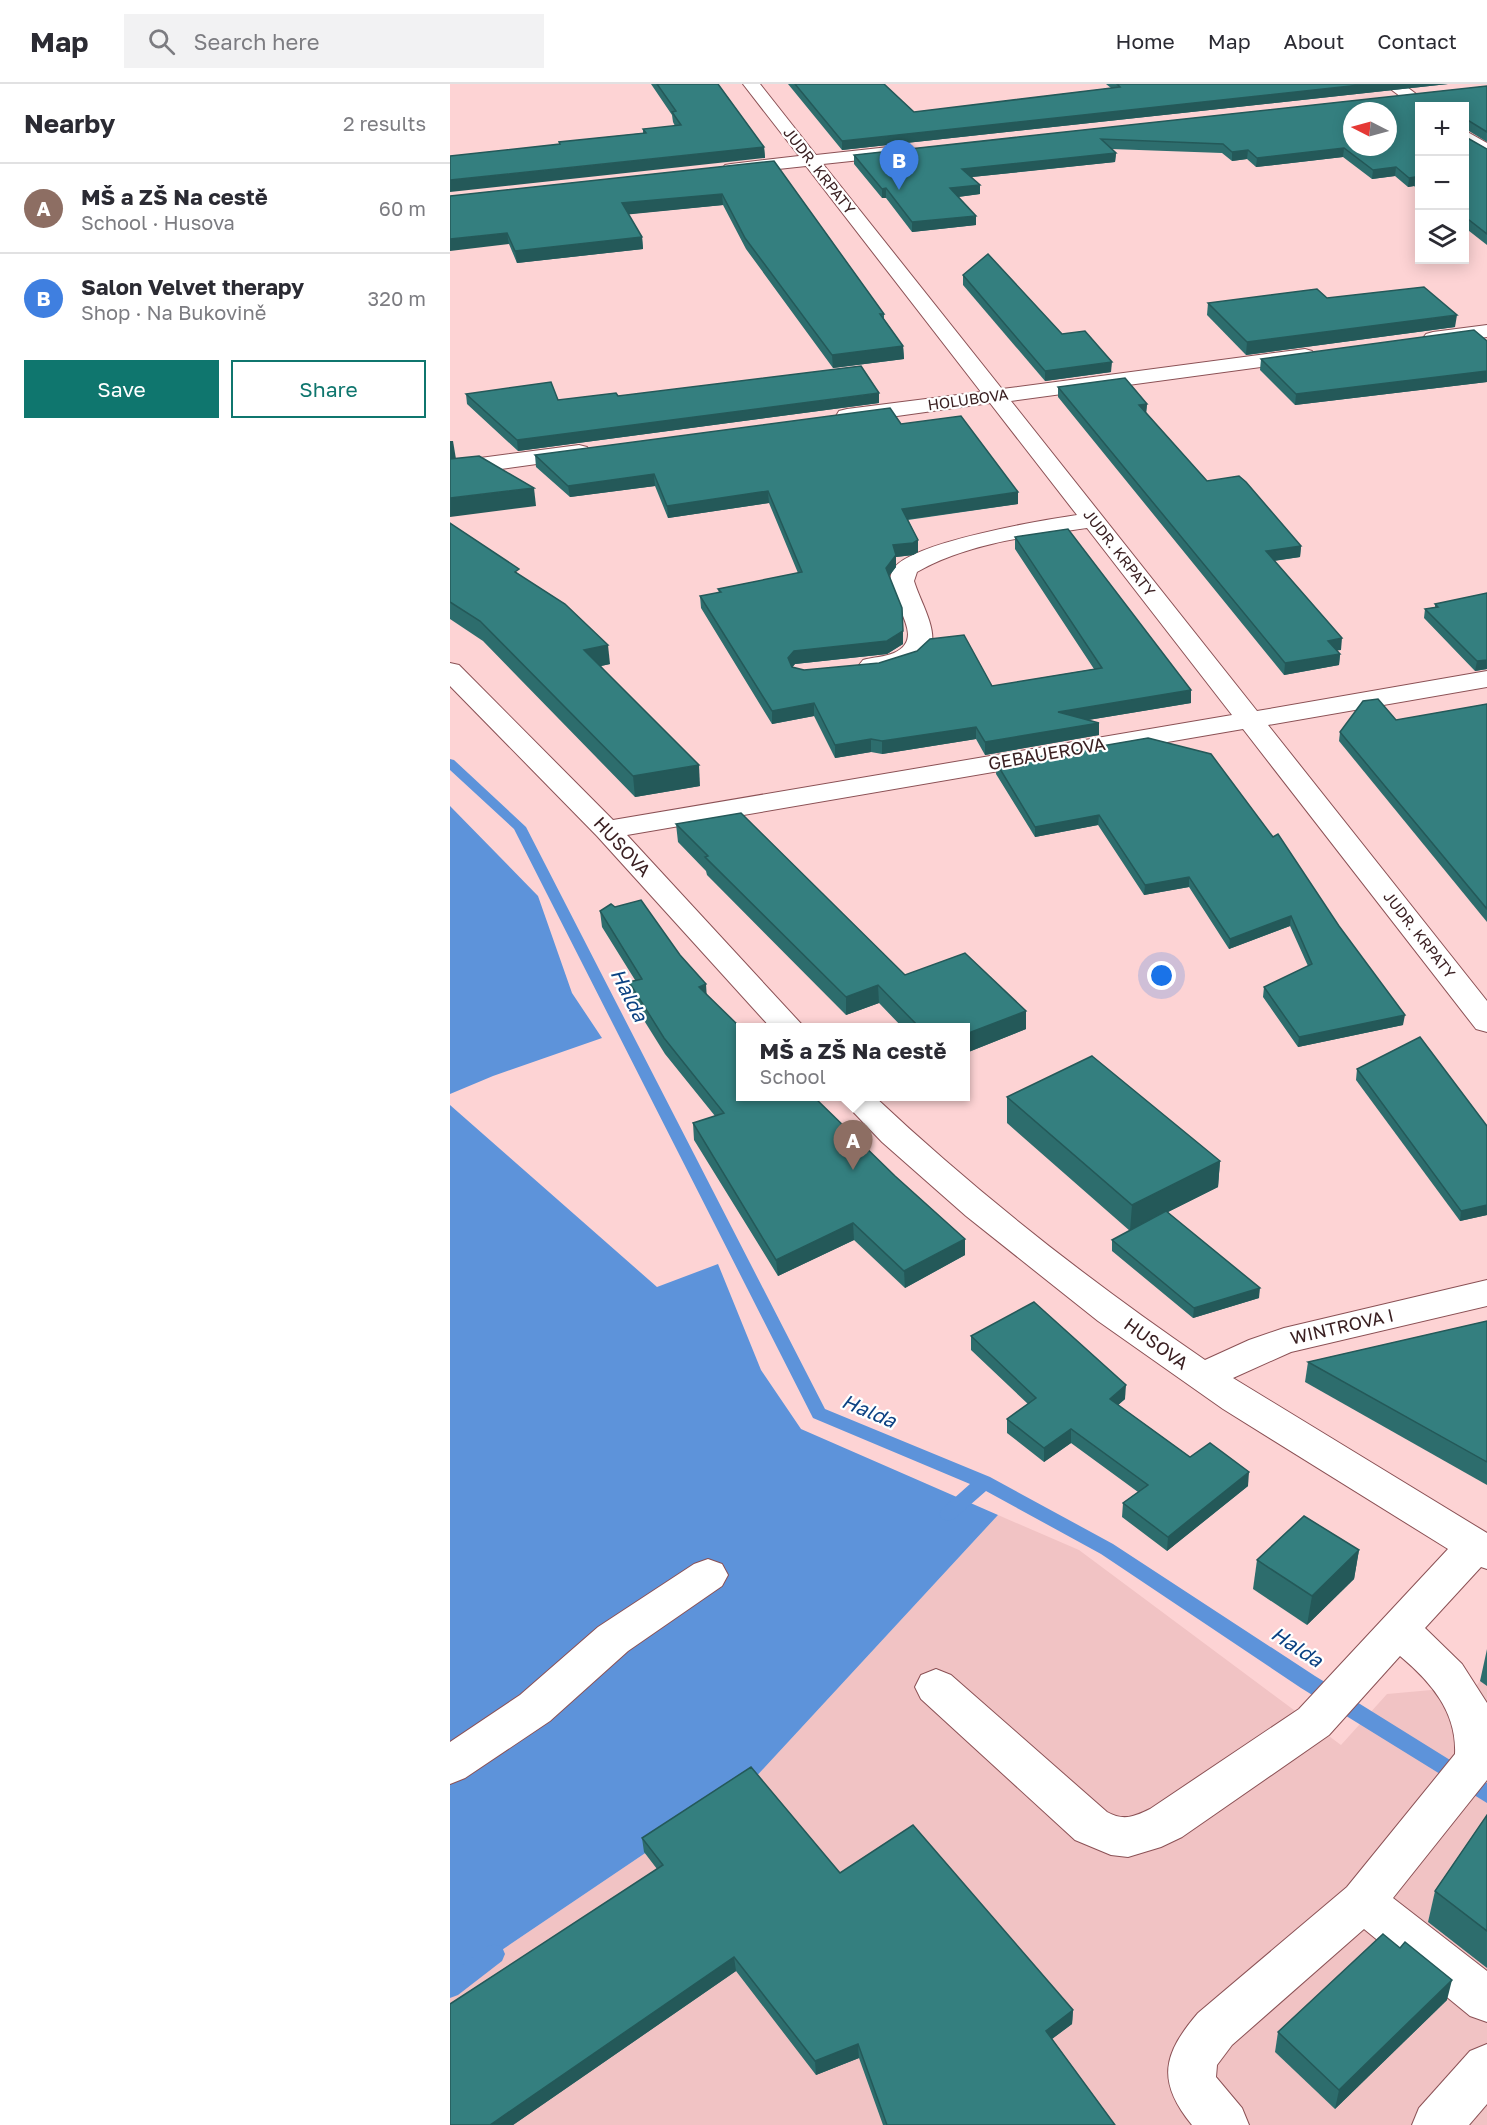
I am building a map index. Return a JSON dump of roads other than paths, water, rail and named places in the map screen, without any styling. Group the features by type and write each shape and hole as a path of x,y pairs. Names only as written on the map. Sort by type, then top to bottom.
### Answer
{"street":[{"name":"JUDR. KRPATY","path":"751,84 1487,1022"},
{"path":"1389,91 1408,96 1418,102"},
{"path":"1408,96 1437,92"},
{"path":"1469,139 1487,152"},
{"path":"716,171 917,149"},
{"path":"1416,340 1487,331"},
{"name":"HOLUBOVA","path":"824,419 1321,353"},
{"path":"450,470 602,449"},
{"path":"849,668 904,660 917,646 921,634 920,622 902,586 900,579 904,570 943,552 986,538 1093,520"},
{"name":"HUSOVA","path":"450,671 607,830 784,1023"},
{"name":"GEBAUEROVA","path":"607,830 1487,679"},
{"name":"HUSOVA","path":"860,1101 1016,1238 1148,1339 1202,1377 1481,1549"},
{"name":"WINTROVA I","path":"1202,1377 1251,1353 1284,1341 1487,1293"},
{"path":"936,1687 1091,1826 1107,1835 1125,1840 1145,1834 1166,1823 1314,1722 1396,1631 1481,1549"},
{"path":"450,1765 535,1708 612,1639 708,1575"},
{"path":"1224,2125 1193,2085 1191,2068 1198,2048 1215,2029 1363,1901 1440,1809 1477,1760 1477,1736 1471,1715 1455,1688 1432,1657 1396,1631"},
{"path":"1363,1901 1487,2000"},
{"path":"1437,2125 1487,2067"}],"water":[{"path":"450,806 538,896 572,993 602,1038 493,1076 450,1094"},
{"path":"450,1105 657,1287 718,1264 761,1370 801,1429 998,1515 752,1781 450,1985"}],"waterway":[{"name":"Halda","path":"450,763 520,827 819,1413 984,1482"},
{"path":"948,1514 984,1482"},
{"name":"Halda","path":"984,1482 1107,1549 1308,1682 1487,1794"},
{"path":"450,1988 494,1954"}],"place":[{"name":"Salon Velvet therapy","path":"899,190"},
{"name":"MŠ a ZŠ Na cestě","path":"853,1170"}]}
